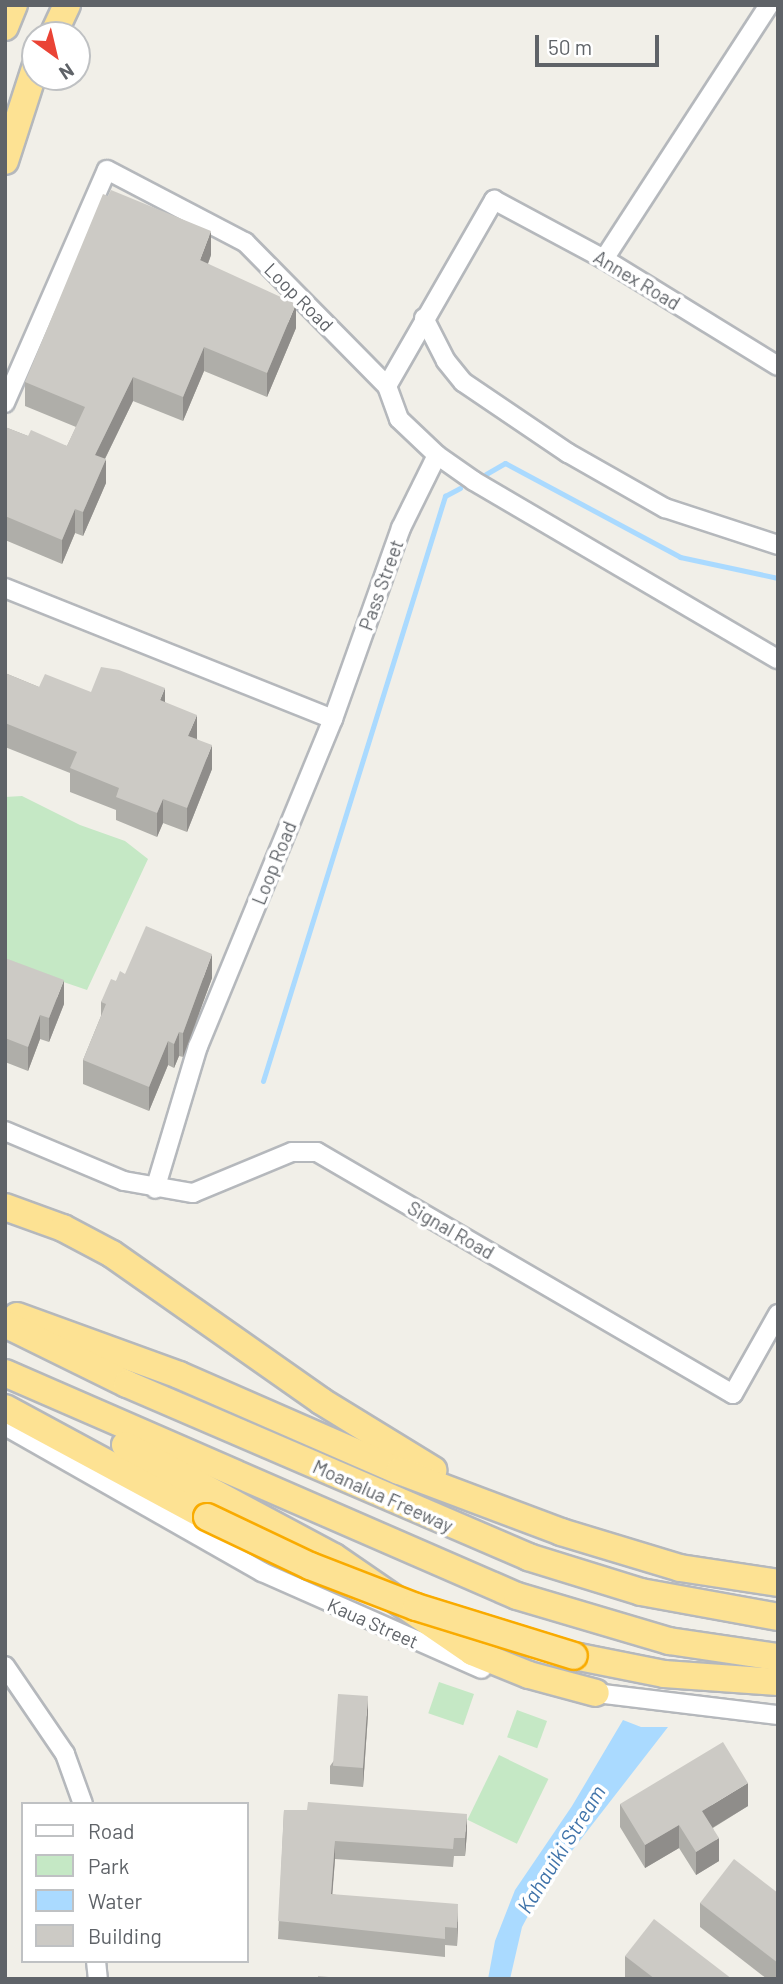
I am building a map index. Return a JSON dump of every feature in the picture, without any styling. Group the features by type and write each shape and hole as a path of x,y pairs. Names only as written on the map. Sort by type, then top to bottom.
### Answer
{"highway":[{"path":"5,27 14,5"},
{"path":"60,21 67,5"},
{"path":"5,161 28,91"},
{"path":"5,1207 63,1228 112,1254 321,1401 505,1511"},
{"path":"5,1313 58,1328 179,1375 399,1471 621,1554 778,1583"},
{"name":"Moanalua Freeway","path":"5,1324 127,1384 528,1557 641,1592 778,1617"},
{"path":"5,1374 115,1440 334,1557 472,1652 529,1675 596,1693"},
{"name":"Moanalua Freeway","path":"5,1374 517,1596 669,1641 778,1657"},
{"path":"5,1408 207,1517 310,1566 416,1608 574,1656 664,1674 778,1682"}],"street":[{"path":"604,259 769,5"},
{"name":"Loop Road","path":"5,403 107,170 245,242 387,386 398,419 437,455 474,481 778,659"},
{"name":"Annex Road","path":"425,318 494,200 604,259 778,366"},
{"path":"387,386 425,318"},
{"path":"425,318 446,361 463,382 562,449 665,508 778,545"},
{"name":"Pass Street","path":"333,719 401,528 437,455"},
{"path":"5,588 333,719"},
{"name":"Loop Road","path":"155,1189 198,1046 333,719"},
{"path":"5,1131 155,1189"},
{"name":"Signal Road","path":"155,1189 193,1193 292,1152 317,1152 733,1394 778,1314"},
{"name":"Kaua Street","path":"5,1426 262,1572 336,1608 498,1675 596,1693 778,1715"},
{"path":"5,1666 65,1754 82,1802"}],"green space":[{"path":"22,796 80,825 125,841 148,859 87,990 5,962 5,797"},
{"path":"439,1682 474,1694 463,1725 428,1713"},
{"path":"517,1710 547,1721 537,1748 507,1737"},
{"path":"499,1755 548,1779 517,1844 467,1820"}],"water":[{"name":"Kahauiki Stream","path":"623,1720 641,1727 668,1727 543,1888 522,1927 510,1979 488,1979 495,1941 515,1890 572,1806"}],"building":[{"path":"111,190 211,231 200,260 296,304 267,373 204,347 183,397 133,377 95,455 106,459 83,512 75,509 62,540 5,516 5,427 28,436 31,430 67,446 85,407 25,382 103,194 108,196"},
{"path":"101,667 119,670 165,688 160,700 197,715 188,736 212,745 187,808 163,799 157,813 116,797 119,788 70,768 77,752 5,723 5,673 39,687 45,674 91,692"},
{"path":"146,926 212,954 183,1033 179,1032 174,1044 168,1041 149,1087 83,1060 106,1004 101,1002 111,979 116,981 120,971 125,974"},
{"path":"5,958 64,980 49,1018 40,1015 28,1047 5,1038"},
{"path":"338,1694 368,1696 363,1768 333,1766"},
{"path":"723,1742 748,1783 702,1811 719,1838 696,1852 679,1825 645,1845 620,1804"},
{"path":"308,1802 467,1814 465,1838 454,1838 453,1849 335,1841 331,1894 458,1904 457,1928 445,1927 445,1939 278,1921 284,1810 307,1810"},
{"path":"734,1859 778,1893 778,1963 700,1903"},
{"path":"654,1919 732,1979 655,1979 625,1956"},
{"path":"318,1976 350,1979 318,1979"}],"waterway":[{"path":"486,474 505,463 680,557 778,578"},
{"path":"263,1081 445,496 460,488"}]}
